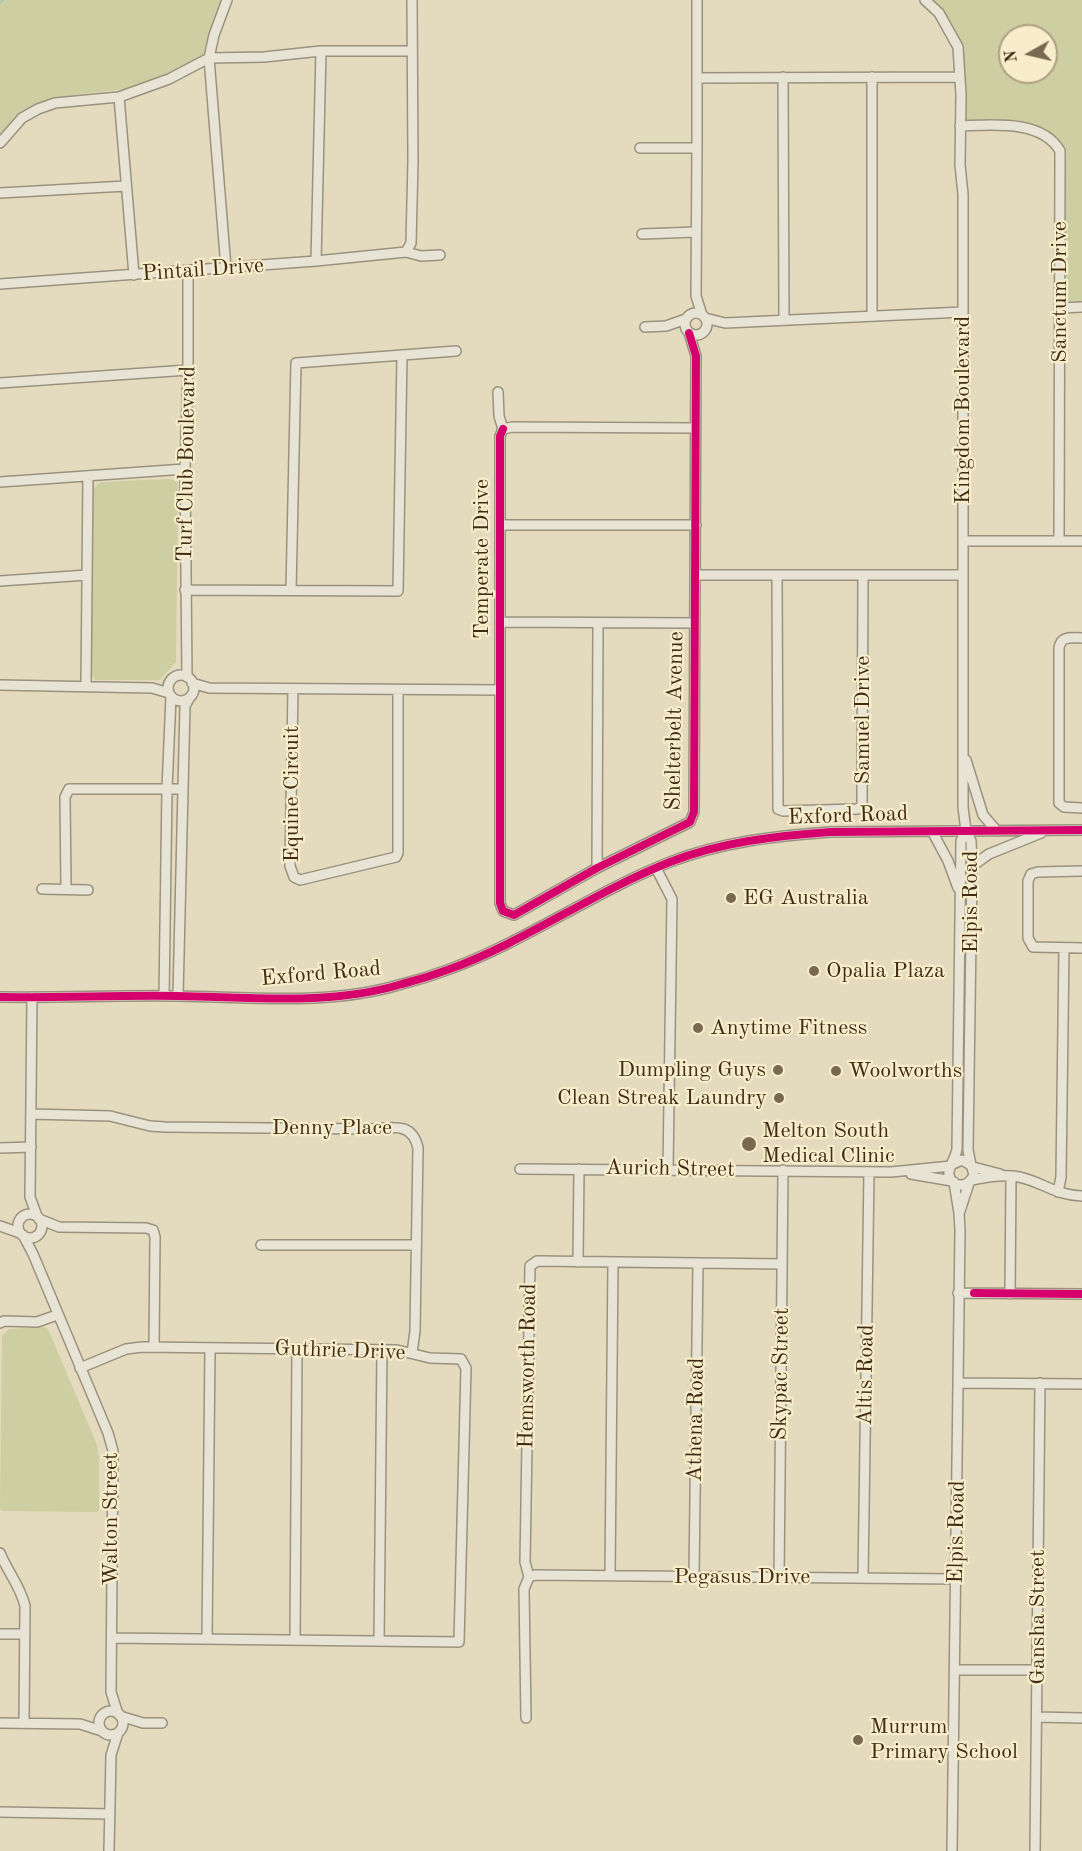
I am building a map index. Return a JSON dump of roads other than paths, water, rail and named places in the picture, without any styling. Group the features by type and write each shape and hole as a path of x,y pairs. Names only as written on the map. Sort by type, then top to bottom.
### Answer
{"street":[{"path":"226,0 209,58 226,268"},
{"path":"406,252 411,243 413,160 412,0"},
{"path":"697,0 696,296 707,324 704,332"},
{"name":"Kingdom Boulevard","path":"925,0 939,13 958,47 960,77 963,312 963,807 966,831"},
{"path":"316,261 321,51"},
{"path":"0,143 22,118 55,103 119,97 169,79 209,58 264,57 321,51 412,51"},
{"path":"783,77 784,320"},
{"path":"872,77 872,316"},
{"path":"698,78 960,77"},
{"path":"119,97 134,275"},
{"name":"Sanctum Drive","path":"960,126 1016,124 1046,138 1060,151 1059,541"},
{"path":"640,148 697,148"},
{"path":"0,194 126,186"},
{"path":"642,234 696,232"},
{"name":"Pintail Drive","path":"0,284 316,261 406,252 421,256 440,255"},
{"name":"Turf Club Boulevard","path":"188,271 185,590 186,658 190,680"},
{"path":"689,332 685,324 696,296"},
{"path":"1060,308 1082,307"},
{"path":"645,327 666,326 696,335 725,323 963,312"},
{"path":"666,326 697,313 725,323"},
{"name":"Shelterbelt Avenue","path":"500,690 500,899 503,911 514,915 597,868 690,822 694,812 696,356 689,332"},
{"name":"Shelterbelt Avenue","path":"696,356 704,332"},
{"path":"291,590 296,363 456,351"},
{"path":"185,590 398,591 402,355"},
{"path":"0,383 188,370"},
{"name":"Temperate Drive","path":"498,392 499,416 503,429 500,436 500,690"},
{"path":"503,429 512,427 696,428"},
{"path":"0,482 185,468"},
{"path":"87,686 88,476"},
{"path":"500,525 696,525"},
{"path":"963,541 1082,541"},
{"path":"695,574 963,575"},
{"path":"0,581 87,575"},
{"name":"Samuel Drive","path":"777,575 778,809 783,811 858,809 863,800 863,575"},
{"path":"500,622 695,623"},
{"path":"597,868 598,623"},
{"path":"1082,638 1065,638 1059,648 1059,802 1068,808 1082,808"},
{"name":"Turf Club Boulevard","path":"173,678 186,658"},
{"path":"152,688 173,678 190,680 209,688 500,690"},
{"path":"164,996 170,695 168,687 173,678"},
{"path":"178,996 185,706 191,696 190,680"},
{"path":"0,685 152,688 178,701 209,688"},
{"name":"Equine Circuit","path":"293,688 290,866 294,877 300,880 396,857 398,846 398,690"},
{"path":"963,752 983,815 996,831"},
{"path":"66,888 65,797 69,789 182,789"},
{"name":"Exford Road","path":"0,997 178,996 262,999 347,995 400,985 450,969 656,868 706,850 744,841 792,834 1082,830"},
{"path":"932,831 948,861 960,896"},
{"name":"Elpis Road","path":"966,831 971,841 972,866 969,1138 972,1166"},
{"name":"Elpis Road","path":"952,1165 957,1149 961,841 966,831"},
{"path":"972,866 988,854 1046,831"},
{"path":"656,868 672,899 668,1169"},
{"path":"1082,871 1038,872 1029,877 1028,942 1037,947 1082,948"},
{"path":"42,889 88,890"},
{"path":"1058,1192 1061,1177 1064,948"},
{"path":"32,997 30,1197 42,1226 33,1254"},
{"name":"Denny Place","path":"31,1114 110,1116 165,1128 371,1130 404,1128 413,1135 418,1148 415,1331 412,1353"},
{"path":"0,1148 31,1147"},
{"path":"1006,1175 970,1181 963,1185 953,1182 949,1173 952,1165 962,1160 972,1166 1033,1181 1058,1192 1082,1196"},
{"name":"Aurich Street","path":"520,1169 891,1172 952,1165"},
{"path":"970,1181 974,1174 972,1166"},
{"path":"578,1262 579,1169"},
{"name":"Skypac Street","path":"779,1577 783,1170"},
{"name":"Altis Road","path":"863,1578 870,1172"},
{"name":"Aurich Street","path":"891,1172 953,1182"},
{"path":"1006,1175 1010,1293"},
{"name":"Elpis Road","path":"959,1213 970,1181"},
{"name":"Elpis Road","path":"952,1851 959,1213 953,1182"},
{"path":"21,1234 18,1226 30,1197"},
{"path":"0,1226 30,1214 59,1227"},
{"path":"0,1226 30,1238 59,1227 146,1227 153,1230 155,1237 154,1347"},
{"name":"Walton Street","path":"21,1234 33,1254 108,1433 113,1451 111,1692 102,1716"},
{"path":"261,1245 416,1245"},
{"name":"Hemsworth Road","path":"526,1718 524,1588 529,1577 525,1562 530,1266 537,1261 782,1264"},
{"path":"610,1575 613,1262"},
{"name":"Athena Road","path":"694,1576 698,1263"},
{"path":"958,1293 1082,1294"},
{"path":"0,1323 4,1321 37,1322 57,1315"},
{"name":"Guthrie Drive","path":"80,1368 126,1348 154,1347 382,1350 412,1353 430,1358 461,1359 466,1368 459,1642 379,1641"},
{"path":"207,1639 210,1348"},
{"path":"295,1640 297,1349"},
{"path":"112,1638 379,1641 382,1350"},
{"path":"958,1383 1082,1384"},
{"name":"Gansha Street","path":"1035,1851 1040,1383"},
{"path":"0,1553 23,1599 24,1723"},
{"name":"Pegasus Drive","path":"529,1577 535,1575 610,1575 956,1579"},
{"path":"0,1634 25,1634"},
{"path":"955,1670 1037,1670"},
{"name":"Walton Street","path":"111,1692 119,1715"},
{"path":"80,1724 112,1711 143,1723 162,1723"},
{"path":"109,1851 111,1755 123,1723 119,1715"},
{"path":"102,1716 99,1724 111,1755"},
{"path":"1037,1717 1082,1718"},
{"path":"0,1723 80,1724 111,1735 143,1723"},
{"path":"0,1812 110,1814"}],"waterway":[{"path":"0,3 3,0"}],"place":[{"name":"EG Australia","path":"731,898"},
{"name":"Opalia Plaza","path":"814,971"},
{"name":"Anytime Fitness","path":"698,1028"},
{"name":"Dumpling Guys","path":"778,1070"},
{"name":"Woolworths","path":"836,1071"},
{"name":"Clean Streak Laundry","path":"779,1098"},
{"name":"Melton South Medical Clinic","path":"749,1144"},
{"name":"Murrum Primary School","path":"858,1740"}]}
